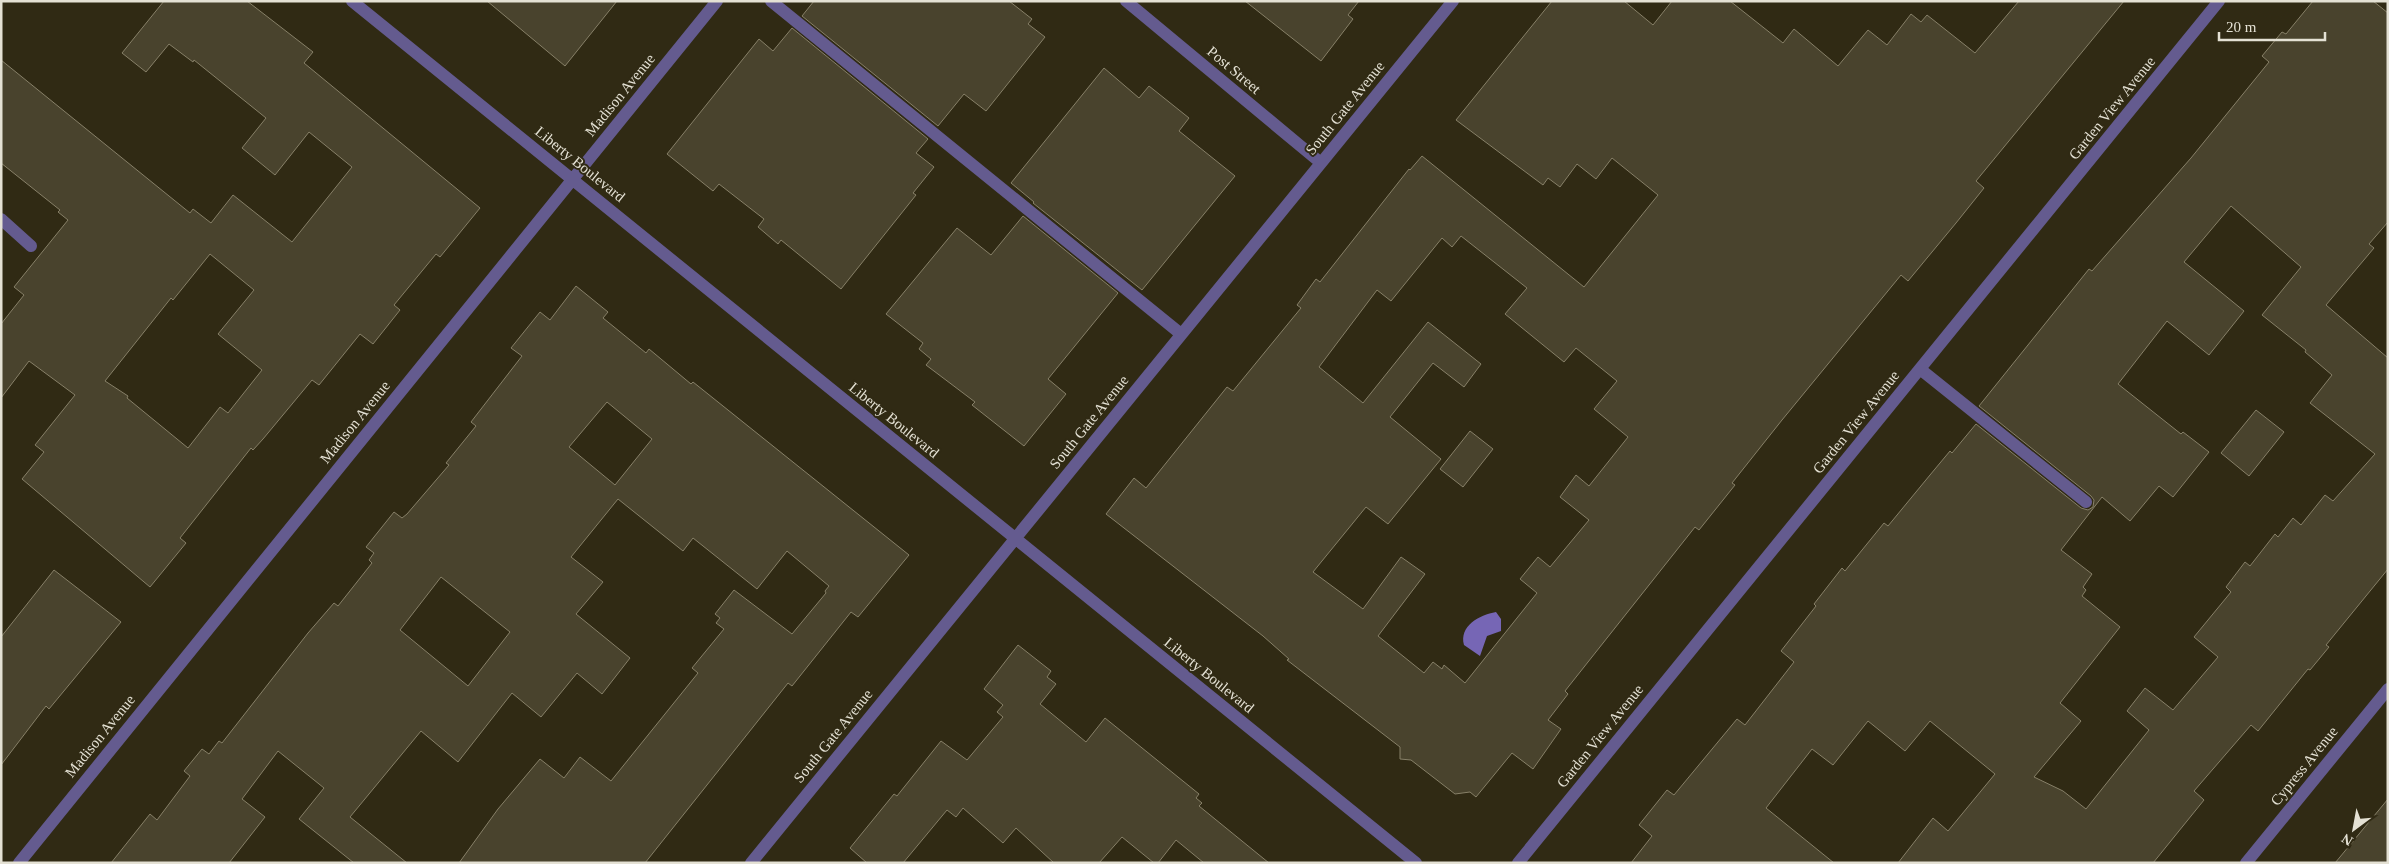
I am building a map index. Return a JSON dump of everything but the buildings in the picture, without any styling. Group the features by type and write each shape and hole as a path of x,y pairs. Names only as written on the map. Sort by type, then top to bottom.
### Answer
{"street":[{"name":"Liberty Boulevard","path":"352,1 1416,863"},
{"name":"Madison Avenue","path":"19,863 717,1"},
{"path":"771,1 1181,334"},
{"name":"Post Street","path":"1126,1 1321,163"},
{"name":"South Gate Avenue","path":"751,863 1453,1"},
{"name":"Garden View Avenue","path":"1518,863 2219,1"},
{"path":"1,219 31,246"},
{"path":"1920,369 2086,502"},
{"name":"Cypress Avenue","path":"2246,863 2388,689"}],"shaded area":[{"path":"1496,612 1501,619 1501,631 1487,636 1480,656 1464,645 1463,638 1465,632 1472,622"}]}
